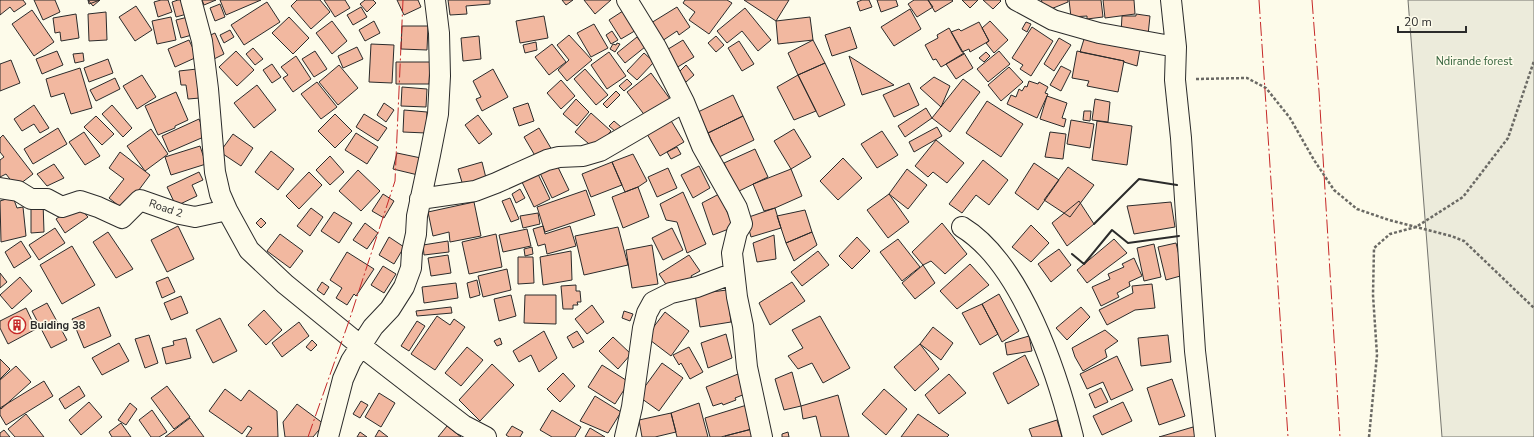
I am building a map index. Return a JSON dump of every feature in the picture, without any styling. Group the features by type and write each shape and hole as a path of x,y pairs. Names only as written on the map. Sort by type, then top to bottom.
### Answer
{"street":[{"path":"191,0 202,41 208,89 215,172 220,194 249,250 285,284 361,346 463,425 486,437"},
{"path":"328,437 343,379 351,361 373,327 390,309 404,287 411,268 420,198 430,155 438,106 440,76 439,33 435,0"},
{"path":"627,0 656,47 684,102 702,146 737,208 742,224 736,232 732,253 743,326 747,367 762,437"},
{"path":"1016,0 1053,20 1099,33 1176,47"},
{"path":"1171,0 1176,47 1175,80 1181,138 1195,351 1205,437"},
{"path":"420,198 475,191 547,160 559,157 583,156 600,151 684,102"},
{"name":"Road 2","path":"0,188 18,191 31,199 47,199 62,207 80,201 122,218 140,200 180,214 195,217 227,210"},
{"path":"962,227 970,232 993,254 1011,278 1030,314 1050,361 1064,402 1073,437"},
{"path":"625,437 632,407 643,328 647,313 653,302 671,293 697,287 734,273"}],"path":[{"path":"1369,437 1377,355 1373,295 1374,248 1390,234 1416,227 1463,197 1508,138 1534,60"},
{"path":"1175,80 1247,78 1266,88 1290,118 1314,160 1334,190 1357,209 1389,220 1452,236 1464,241 1534,308"}],"green space":[{"name":"Ndirande forest","path":"1408,0 1534,0 1534,437 1442,437"}],"building":[{"path":"0,0 23,0 26,4 14,12 10,7 0,15"},
{"path":"34,0 55,0 60,12 43,20"},
{"path":"88,0 100,0 93,6"},
{"path":"88,0 100,0 89,4"},
{"path":"168,0 172,12 158,17 154,2"},
{"path":"184,0 187,14 176,17 172,2"},
{"path":"202,0 216,0 204,5"},
{"path":"220,0 261,0 226,15"},
{"path":"297,0 320,0 330,12 311,29 291,6"},
{"path":"324,0 345,0 350,8 335,17"},
{"path":"365,0 373,0 376,3 367,12 360,4"},
{"path":"397,0 418,0 421,7 404,15"},
{"path":"448,0 490,0 490,4 466,6 467,14 450,15"},
{"path":"562,0 573,0 566,5"},
{"path":"584,0 611,0 595,14"},
{"path":"685,0 727,0 732,3 709,34 689,20 695,12 683,3"},
{"path":"744,0 789,0 776,21"},
{"path":"869,0 872,7 860,11 857,2"},
{"path":"877,0 896,0 898,6 881,12"},
{"path":"914,0 928,0 933,7 917,17 908,4"},
{"path":"928,0 952,0 953,1 935,12"},
{"path":"962,0 978,0 970,8"},
{"path":"983,0 1000,0 1001,1 993,9"},
{"path":"1041,0 1068,0 1068,2 1046,11"},
{"path":"1069,0 1101,0 1103,17 1087,19 1087,16 1071,17"},
{"path":"1103,0 1134,0 1135,14 1105,18"},
{"path":"267,2 280,22 244,45 231,25"},
{"path":"220,4 225,17 215,21 210,8"},
{"path":"136,6 152,30 135,41 119,17"},
{"path":"361,7 367,17 353,25 347,15"},
{"path":"677,7 690,27 679,35 677,31 662,41 651,23"},
{"path":"745,8 771,40 758,51 742,31 727,43 717,31"},
{"path":"626,9 638,29 621,39 609,20"},
{"path":"910,9 921,29 894,46 881,27"},
{"path":"32,10 54,42 34,56 12,24"},
{"path":"106,12 107,40 89,41 88,14"},
{"path":"76,14 79,38 61,41 60,32 55,33 53,18"},
{"path":"1136,14 1150,16 1148,35 1121,33 1122,16 1136,16"},
{"path":"544,16 548,38 520,43 516,21"},
{"path":"171,17 176,40 157,44 152,21"},
{"path":"188,17 192,35 181,38 176,20"},
{"path":"289,17 309,38 293,54 272,33"},
{"path":"810,17 813,40 778,44 776,21"},
{"path":"332,21 347,41 332,54 316,33"},
{"path":"374,21 380,33 365,41 359,30"},
{"path":"990,21 1008,40 994,53 986,43 989,41 982,28"},
{"path":"979,22 989,41 970,52 969,49 962,52 951,32 959,29 961,31"},
{"path":"1026,22 1031,24 1027,32 1022,29"},
{"path":"594,24 608,48 591,57 577,33"},
{"path":"402,26 428,26 427,50 401,49"},
{"path":"850,27 857,48 832,56 825,35"},
{"path":"1032,27 1053,41 1031,76 1020,69 1023,65 1012,58"},
{"path":"949,28 964,54 941,67 936,59 933,60 925,45 938,38 937,35"},
{"path":"230,30 234,37 224,43 220,35"},
{"path":"612,31 618,40 611,44 606,35"},
{"path":"215,33 224,54 214,59 204,38"},
{"path":"569,35 592,60 567,81 558,70 569,60 557,45"},
{"path":"479,36 481,59 463,61 461,38"},
{"path":"716,36 724,45 716,52 708,43"},
{"path":"1085,36 1140,49 1137,66 1124,61 1080,52"},
{"path":"637,37 645,47 625,63 617,53"},
{"path":"1059,38 1071,45 1054,71 1044,64"},
{"path":"189,40 197,57 175,67 168,49"},
{"path":"683,40 694,57 676,68 665,51"},
{"path":"813,40 825,63 798,75 788,53"},
{"path":"739,41 754,64 742,71 728,48"},
{"path":"536,42 537,50 525,53 523,45"},
{"path":"617,43 620,44 615,52 610,49 613,44 616,45"},
{"path":"371,44 394,45 392,83 369,82"},
{"path":"552,44 566,62 549,75 535,57"},
{"path":"357,47 363,59 343,68 338,56"},
{"path":"253,48 263,59 255,65 246,54"},
{"path":"57,51 63,65 42,74 36,59"},
{"path":"236,51 254,70 237,86 219,67"},
{"path":"315,51 327,69 314,77 302,59"},
{"path":"999,51 1010,64 988,82 977,69"},
{"path":"1077,51 1124,61 1118,92 1087,86 1089,81 1072,78"},
{"path":"609,52 626,76 607,89 591,65"},
{"path":"986,52 990,56 984,62 979,58"},
{"path":"83,53 84,61 75,63 73,54"},
{"path":"644,53 654,62 637,80 627,71"},
{"path":"964,53 973,68 956,79 946,64"},
{"path":"296,56 311,79 293,92 283,78 288,75 281,67"},
{"path":"849,56 894,85 862,95"},
{"path":"108,59 113,73 89,82 84,68"},
{"path":"11,60 20,83 0,91 0,64"},
{"path":"396,62 430,62 429,84 396,84"},
{"path":"825,63 845,105 819,117 798,75"},
{"path":"272,64 281,77 272,83 263,70"},
{"path":"339,65 358,88 338,105 319,82"},
{"path":"686,65 694,75 686,82 678,73"},
{"path":"1061,66 1071,71 1061,91 1050,85"},
{"path":"1009,67 1023,82 1001,101 988,85"},
{"path":"80,68 92,108 71,114 64,93 51,97 46,79"},
{"path":"197,69 200,98 188,99 186,85 181,85 179,71"},
{"path":"493,69 508,97 482,111 476,99 481,97 473,81"},
{"path":"585,69 608,95 596,105 574,79"},
{"path":"651,73 670,99 646,117 627,92"},
{"path":"142,75 156,97 137,109 123,86"},
{"path":"798,75 816,111 794,120 777,87"},
{"path":"934,77 950,86 941,107 920,88"},
{"path":"115,78 120,89 96,101 90,90"},
{"path":"627,79 632,84 624,91 619,86"},
{"path":"963,79 980,92 950,132 932,118"},
{"path":"561,80 575,96 561,109 547,93"},
{"path":"1029,81 1038,84 1039,82 1048,87 1045,93 1048,94 1037,118 1007,104 1011,95 1016,97 1019,89 1022,91 1025,86 1027,87"},
{"path":"317,82 337,107 321,119 301,94"},
{"path":"909,83 919,105 894,117 883,95"},
{"path":"257,85 276,110 254,128 234,103"},
{"path":"402,87 427,89 426,107 401,106"},
{"path":"616,91 620,95 607,108 603,104"},
{"path":"176,92 188,120 175,126 175,128 158,135 145,106"},
{"path":"733,95 743,116 708,133 698,112"},
{"path":"1047,96 1067,103 1062,118 1066,119 1064,127 1040,119"},
{"path":"576,99 589,112 577,126 563,114"},
{"path":"1095,99 1110,102 1108,122 1092,120"},
{"path":"987,101 1023,124 1001,157 966,133"},
{"path":"384,103 394,110 386,122 377,115"},
{"path":"528,103 534,121 519,126 513,108"},
{"path":"34,105 49,128 40,133 34,124 22,131 14,119"},
{"path":"112,105 132,128 123,137 102,114"},
{"path":"926,108 932,118 905,137 898,126"},
{"path":"404,110 427,112 426,133 403,132"},
{"path":"1084,111 1091,111 1090,121 1083,120"},
{"path":"591,113 611,131 595,149 575,132"},
{"path":"335,114 352,131 335,148 318,131"},
{"path":"364,114 387,128 378,141 356,127"},
{"path":"667,114 684,142 660,156 644,129"},
{"path":"478,115 492,134 479,144 465,125"},
{"path":"96,116 114,134 102,145 84,127"},
{"path":"743,116 754,140 719,157 708,133"},
{"path":"199,119 206,136 169,152 162,136"},
{"path":"1071,120 1094,124 1090,148 1067,144"},
{"path":"614,121 621,127 616,132 609,126"},
{"path":"1097,121 1132,126 1127,165 1092,160"},
{"path":"937,127 942,136 914,152 909,142"},
{"path":"58,128 67,144 33,164 24,149"},
{"path":"539,128 552,150 537,159 524,137"},
{"path":"151,129 168,154 145,171 127,146"},
{"path":"794,129 811,157 791,169 774,141"},
{"path":"882,131 898,155 877,168 861,144"},
{"path":"84,132 100,156 85,165 69,142"},
{"path":"1050,132 1066,134 1063,159 1045,157"},
{"path":"356,133 378,147 367,164 345,150"},
{"path":"233,134 253,148 241,166 220,152"},
{"path":"3,135 33,174 16,187 6,174 0,177 0,160 4,157 0,152 0,138"},
{"path":"936,140 964,163 947,183 933,172 928,177 915,166"},
{"path":"200,146 206,164 171,175 165,157"},
{"path":"677,147 681,154 671,159 667,152"},
{"path":"755,149 768,177 737,192 724,163"},
{"path":"271,151 294,169 278,190 255,172"},
{"path":"120,152 150,175 124,210 109,198 124,179 109,168"},
{"path":"397,153 421,158 418,175 393,169"},
{"path":"633,154 647,181 638,187 625,192 612,162"},
{"path":"330,156 344,172 330,185 316,170"},
{"path":"843,158 862,178 838,200 820,181"},
{"path":"983,160 1008,180 989,205 976,195 962,213 949,204"},
{"path":"555,161 569,190 552,198 538,169"},
{"path":"482,162 487,182 464,189 458,169"},
{"path":"612,162 622,185 591,197 582,174"},
{"path":"1034,163 1059,180 1038,210 1015,193"},
{"path":"54,164 64,178 47,186 37,174"},
{"path":"699,166 710,188 693,198 681,175"},
{"path":"1068,167 1094,185 1070,217 1044,200"},
{"path":"668,168 677,188 657,197 648,177"},
{"path":"791,169 802,196 775,208 764,211 753,184"},
{"path":"907,169 927,185 908,209 889,194"},
{"path":"358,170 380,191 361,211 339,191"},
{"path":"199,172 203,180 192,185 197,196 176,206 167,187"},
{"path":"309,172 322,185 299,209 286,196"},
{"path":"537,172 550,199 534,207 521,180"},
{"path":"638,187 649,217 623,228 612,197"},
{"path":"520,189 525,198 516,203 512,194"},
{"path":"586,190 595,215 545,232 537,207"},
{"path":"683,192 706,244 687,253 677,222 666,220 660,204"},
{"path":"383,194 394,201 384,218 372,211"},
{"path":"719,194 734,227 713,235 702,203"},
{"path":"889,194 909,222 888,238 867,210"},
{"path":"13,197 17,208 23,207 26,236 1,242 0,201"},
{"path":"510,198 519,219 511,222 502,201"},
{"path":"1079,201 1094,224 1067,246 1052,223"},
{"path":"43,202 44,232 31,233 31,203"},
{"path":"474,202 481,236 450,242 449,232 433,236 428,212"},
{"path":"1171,202 1175,227 1134,234 1127,206"},
{"path":"77,205 88,217 65,233 56,219"},
{"path":"311,208 323,217 310,236 297,226"},
{"path":"775,208 781,228 751,237 746,218"},
{"path":"805,210 812,232 786,243 777,216"},
{"path":"334,212 352,223 339,243 321,231"},
{"path":"538,213 540,224 523,228 520,216"},
{"path":"261,218 266,223 261,228 256,223"},
{"path":"365,223 378,233 367,249 353,240"},
{"path":"942,223 967,254 945,274 931,261 923,265 912,252"},
{"path":"1031,225 1049,243 1031,262 1012,247"},
{"path":"178,226 194,259 167,272 151,240"},
{"path":"543,226 545,234 570,226 576,246 547,254 545,244 538,246 533,229"},
{"path":"618,227 628,265 584,275 575,236"},
{"path":"55,228 65,243 39,260 29,245"},
{"path":"672,228 683,250 663,260 652,238"},
{"path":"527,229 531,246 503,252 499,235"},
{"path":"108,232 133,269 116,278 93,242"},
{"path":"812,232 817,245 794,261 786,243"},
{"path":"280,234 303,251 290,268 267,251"},
{"path":"496,234 502,267 469,274 462,242"},
{"path":"774,235 776,259 757,262 753,243"},
{"path":"389,237 404,247 394,264 379,255"},
{"path":"857,237 870,251 852,269 839,256"},
{"path":"898,239 920,267 902,281 880,252"},
{"path":"1114,239 1127,253 1087,283 1077,270"},
{"path":"21,241 31,257 14,268 5,252"},
{"path":"448,241 449,252 424,255 423,245"},
{"path":"1176,243 1184,275 1166,280 1158,247"},
{"path":"1154,244 1161,277 1144,281 1137,248"},
{"path":"652,245 658,284 632,288 626,250"},
{"path":"72,246 95,285 62,304 40,265"},
{"path":"532,247 533,254 525,256 524,249"},
{"path":"1059,249 1071,265 1051,282 1038,264"},
{"path":"571,251 572,280 543,285 540,257"},
{"path":"818,251 829,265 802,286 791,272"},
{"path":"347,252 374,269 356,296 354,294 347,305 336,298 342,288 330,280"},
{"path":"448,255 451,273 431,276 428,258"},
{"path":"689,255 700,271 691,276 692,278 669,289 659,274"},
{"path":"518,257 533,257 534,283 518,284"},
{"path":"1134,258 1142,276 1129,282 1130,286 1117,293 1119,297 1101,306 1092,287 1110,279 1108,274 1124,267 1122,264"},
{"path":"970,264 989,285 957,309 940,291"},
{"path":"923,265 935,283 915,299 902,283"},
{"path":"383,266 396,274 384,293 371,285"},
{"path":"507,269 511,290 483,297 478,276"},
{"path":"0,273 7,282 0,288"},
{"path":"20,277 32,291 12,309 0,295"},
{"path":"168,277 175,292 162,298 156,282"},
{"path":"477,280 480,295 470,298 467,283"},
{"path":"322,282 329,287 324,295 317,290"},
{"path":"792,282 805,301 770,325 759,303"},
{"path":"456,283 458,298 424,303 422,287"},
{"path":"1152,284 1155,308 1135,310 1107,325 1099,310 1133,293 1132,286"},
{"path":"576,285 576,291 580,291 581,302 577,302 578,305 573,305 573,309 563,309 561,286"},
{"path":"727,290 731,322 700,327 695,294"},
{"path":"999,294 1019,331 1002,342 982,304"},
{"path":"511,295 516,316 499,321 494,299"},
{"path":"525,295 556,295 556,324 524,323"},
{"path":"181,296 188,313 171,320 164,303"},
{"path":"47,303 67,340 51,348 32,311"},
{"path":"982,304 998,334 980,345 962,313"},
{"path":"592,305 604,322 587,334 575,319"},
{"path":"99,307 111,336 84,348 72,319"},
{"path":"451,307 452,313 417,316 416,311"},
{"path":"1081,307 1090,317 1067,340 1056,328"},
{"name":"Buiding 38","path":"26,308 36,329 8,344 0,328 0,321"},
{"path":"264,310 282,330 266,345 248,325"},
{"path":"624,311 633,314 630,321 622,318"},
{"path":"665,312 689,331 671,356 646,337"},
{"path":"437,316 450,325 454,319 465,327 435,370 411,354"},
{"path":"820,316 850,368 823,383 812,363 798,369 788,356 803,348 792,330"},
{"path":"220,318 237,351 213,363 196,330"},
{"path":"417,321 425,326 409,351 401,346"},
{"path":"299,322 309,336 282,357 272,343"},
{"path":"933,327 953,343 941,360 920,344"},
{"path":"1105,330 1118,341 1105,350 1107,357 1083,371 1072,348"},
{"path":"544,331 557,358 539,372 531,355 519,362 513,351"},
{"path":"577,331 584,342 573,348 567,337"},
{"path":"726,334 732,358 708,368 701,343"},
{"path":"149,335 158,363 145,368 135,339"},
{"path":"1168,335 1171,362 1141,366 1138,338"},
{"path":"1029,336 1032,351 1007,355 1005,343"},
{"path":"613,337 631,354 618,369 599,351"},
{"path":"186,338 191,358 166,364 162,348 174,345 173,341"},
{"path":"500,338 502,344 497,346 494,341"},
{"path":"312,340 317,345 311,351 306,347"},
{"path":"119,343 129,361 102,375 92,358"},
{"path":"920,344 939,369 915,391 894,367"},
{"path":"467,347 483,360 461,386 445,373"},
{"path":"689,347 703,372 690,379 681,363 679,365 673,355"},
{"path":"1025,355 1039,385 1008,404 993,373"},
{"path":"1117,356 1133,390 1111,400 1103,382 1087,389 1080,374"},
{"path":"0,359 10,369 0,379"},
{"path":"662,363 683,378 659,411 638,396"},
{"path":"492,364 514,385 480,421 459,400"},
{"path":"602,365 629,382 615,404 588,387"},
{"path":"16,366 31,382 1,409 0,380"},
{"path":"792,372 801,406 784,410 775,379"},
{"path":"563,373 575,386 560,402 547,389"},
{"path":"738,374 745,394 735,398 736,400 723,405 722,403 713,406 706,387"},
{"path":"949,374 966,393 939,414 925,395"},
{"path":"1172,379 1185,416 1159,425 1147,388"},
{"path":"44,381 53,396 6,425 0,415 0,408"},
{"path":"79,386 85,396 65,409 59,399"},
{"path":"167,386 190,417 174,429 151,398"},
{"path":"1101,388 1108,402 1095,408 1089,394"},
{"path":"225,389 241,401 249,390 277,411 278,437 246,437 252,428 248,426 242,434 209,411"},
{"path":"884,389 907,409 886,435 862,414"},
{"path":"379,393 395,403 381,427 365,417"},
{"path":"838,395 849,437 821,437 816,416 803,419 801,406"},
{"path":"595,396 621,412 608,433 580,421"},
{"path":"361,401 368,405 360,418 353,414"},
{"path":"89,402 102,417 81,435 69,420"},
{"path":"1123,402 1132,421 1102,435 1093,416"},
{"path":"130,403 137,409 126,425 118,420"},
{"path":"699,403 708,437 677,437 671,413"},
{"path":"297,404 324,424 313,437 285,437 283,422"},
{"path":"750,404 752,429 721,437 710,437 705,418"},
{"path":"152,410 167,432 159,437 151,437 139,420"},
{"path":"552,410 581,427 575,437 552,437 540,430"},
{"path":"671,413 676,432 655,437 642,437 639,420"},
{"path":"26,414 44,437 15,437 8,429"},
{"path":"918,414 949,435 947,437 901,437"},
{"path":"190,418 204,437 165,437"},
{"path":"1057,420 1062,437 1032,437 1029,429"},
{"path":"121,423 131,437 112,437 109,432"},
{"path":"447,426 461,437 438,437"},
{"path":"512,426 523,432 520,437 509,437 506,435"},
{"path":"1193,427 1197,437 1159,437"},
{"path":"590,428 605,437 585,437"},
{"path":"752,429 754,437 725,437 725,436"},
{"path":"4,430 10,437 0,437 0,433"},
{"path":"379,430 388,437 375,437"},
{"path":"360,432 367,437 357,437"},
{"path":"788,432 789,437 782,437 782,434"}],"wall":[{"path":"1094,224 1139,179 1177,185"},
{"path":"1072,254 1084,264 1112,230 1128,243 1179,236"}],"power":[{"path":"308,437 349,321 395,181 403,0"},
{"path":"1259,0 1288,437"},
{"path":"1312,0 1340,437"}],"place":[{"name":"Buiding 38","path":"17,325"}]}
